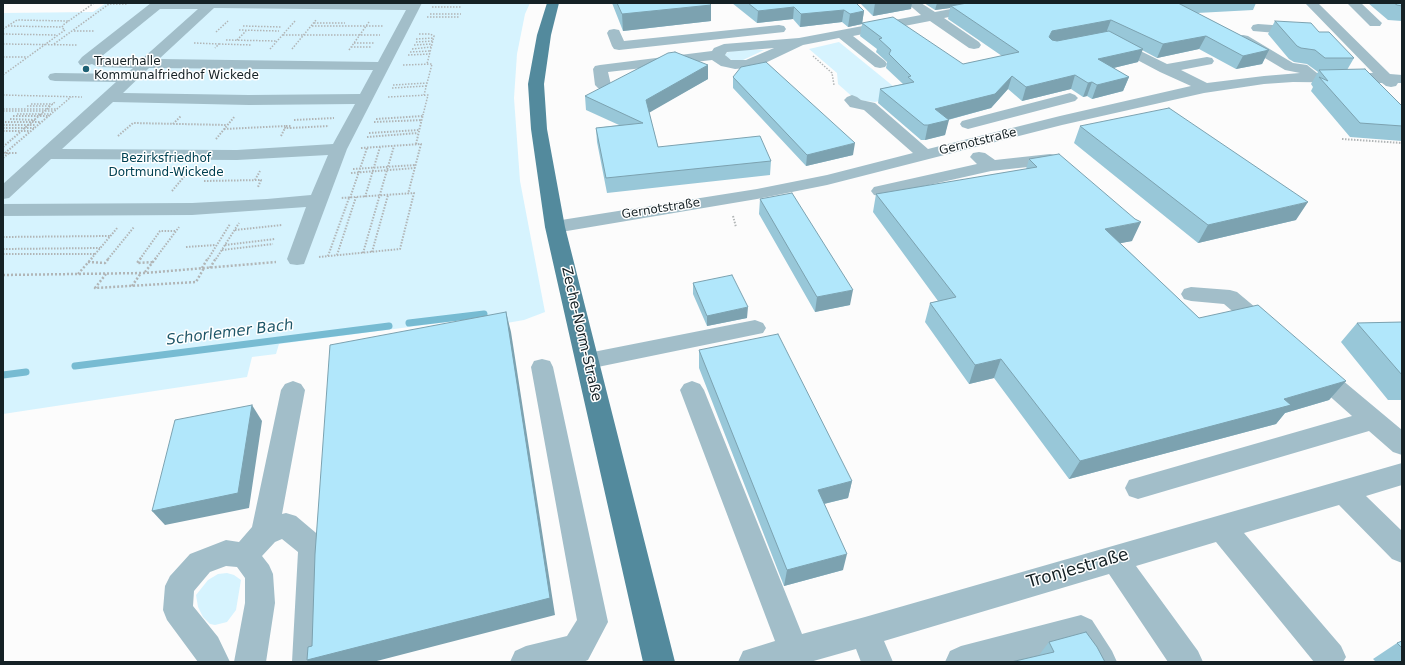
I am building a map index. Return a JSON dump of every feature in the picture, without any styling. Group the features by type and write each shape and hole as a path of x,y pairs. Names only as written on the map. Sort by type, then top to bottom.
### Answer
{"main road":[{"name":"Zeche-Norm-Straße","path":"553,3 544,35 536,84 544,170 555,227 659,662"}],"street":[{"path":"913,3 974,45"},
{"path":"718,56 719,51 724,48 799,42 1003,3"},
{"path":"1311,3 1341,33 1394,78 1402,93"},
{"path":"1353,3 1375,23"},
{"path":"87,60 158,4 211,4 410,16 369,91 329,172 298,259"},
{"path":"3,194 128,78 211,4"},
{"path":"864,16 875,28"},
{"path":"1258,28 1341,33"},
{"path":"614,33 619,46 779,29"},
{"path":"743,33 749,40 750,46"},
{"path":"842,34 880,64"},
{"path":"1239,37 1290,67 1302,68 1315,78"},
{"path":"1099,40 1106,38 1165,69 1192,80 1204,88"},
{"path":"718,56 719,59 726,63 735,65 747,64 758,61 799,42"},
{"path":"603,85 600,69 718,56"},
{"path":"128,78 56,77 80,58 87,60 102,60 98,63 114,64 382,66"},
{"path":"1165,69 1207,61"},
{"path":"97,78 114,64"},
{"path":"45,73 61,73"},
{"name":"Gernotstraße","path":"555,227 757,194 827,180 1060,121 1204,88 1264,80 1315,78 1394,78"},
{"path":"108,97 249,100 369,91"},
{"path":"968,124 1070,98"},
{"path":"852,100 856,104 869,106 926,156"},
{"path":"1142,102 1164,115"},
{"path":"1037,106 1060,121"},
{"path":"47,154 271,154 349,130"},
{"path":"963,146 991,166"},
{"path":"880,191 991,166 1050,159 1068,175"},
{"path":"3,210 128,216 157,210 245,206 318,200"},
{"path":"1191,294 1230,297 1283,343"},
{"path":"588,361 755,328"},
{"path":"1301,359 1402,445"},
{"path":"526,662 577,649 593,622 542,367"},
{"path":"265,533 293,390"},
{"path":"692,390 794,651"},
{"path":"1138,488 1373,420"},
{"name":"Tronjestraße","path":"754,662 865,632 1402,474"},
{"path":"1344,492 1397,537"},
{"path":"245,555 265,533 286,525 312,547 308,662"},
{"path":"1221,527 1330,657"},
{"path":"214,662 207,648 178,610 180,586 200,562 226,553 245,555 260,574 260,603 250,662"},
{"path":"1114,558 1187,662"},
{"path":"961,662 1081,630 1101,662"},
{"path":"865,632 877,662"}],"path":[{"path":"7,26 62,27 94,3"},
{"path":"54,44 109,4 158,4"},
{"path":"410,16 462,7"},
{"path":"312,26 410,16 461,14"},
{"path":"410,16 459,17"},
{"path":"410,16 434,36 427,64 432,64 424,95"},
{"path":"3,29 17,20 68,21"},
{"path":"216,32 228,21"},
{"path":"258,31 267,22"},
{"path":"243,26 282,27"},
{"path":"237,40 251,26"},
{"path":"3,75 65,30 62,27"},
{"path":"239,30 279,31"},
{"path":"72,31 96,31"},
{"path":"3,34 58,35"},
{"path":"283,34 360,35 348,51"},
{"path":"226,40 277,41"},
{"path":"238,49 246,40"},
{"path":"3,44 106,45"},
{"path":"219,44 252,45"},
{"path":"812,56 832,73 834,85"},
{"path":"3,57 27,57"},
{"path":"369,91 427,83"},
{"path":"369,91 426,86"},
{"path":"369,91 428,95 416,144"},
{"path":"3,95 108,97"},
{"path":"4,153 71,96"},
{"path":"157,210 249,100"},
{"path":"4,146 54,103 31,104"},
{"path":"27,106 51,106"},
{"path":"3,110 57,109"},
{"path":"3,110 54,111"},
{"path":"3,128 25,111"},
{"path":"18,114 51,114"},
{"path":"13,116 48,116"},
{"path":"349,130 423,116"},
{"path":"10,119 36,120"},
{"path":"294,120 349,130 419,130"},
{"path":"349,130 422,120"},
{"path":"5,122 41,122"},
{"path":"118,136 133,123 227,125"},
{"path":"8,125 38,125"},
{"path":"224,129 286,126 285,128 418,134"},
{"path":"3,128 34,128"},
{"path":"3,128 31,131"},
{"path":"349,130 366,148"},
{"path":"1342,139 1402,143"},
{"path":"366,148 421,144 408,194"},
{"path":"363,253 394,146"},
{"path":"365,197 380,147"},
{"path":"328,256 366,148"},
{"path":"3,158 9,153 4,153"},
{"path":"329,172 416,164"},
{"path":"329,172 372,172 415,168"},
{"path":"204,181 262,180"},
{"path":"318,200 414,193 400,249 321,257"},
{"path":"372,252 388,195"},
{"path":"337,255 356,197"},
{"path":"210,268 234,230 245,206"},
{"path":"106,274 95,288 196,282 216,245 245,206"},
{"path":"145,273 192,209"},
{"path":"78,274 88,262 96,254 110,236 128,216 138,222 105,262 88,262"},
{"path":"734,217 736,226"},
{"path":"234,230 282,225"},
{"path":"153,262 136,263 160,231 176,231"},
{"path":"3,237 110,236"},
{"path":"225,245 275,239"},
{"path":"222,250 273,244"},
{"path":"186,247 216,245"},
{"path":"3,249 100,248"},
{"path":"3,254 96,254"},
{"path":"3,275 145,273 298,259"},
{"path":"132,286 141,273"}],"green space":[{"name":"Bezirksfriedhof Dortmund-Wickede","path":"106,3 530,3 525,14 517,54 514,98 520,181 545,312 524,320 495,325 494,316 279,344 276,354 252,357 247,377 3,414 3,13 93,12"},
{"path":"839,42 904,95 875,102 856,100 838,84 837,73 809,49"},
{"path":"738,50 764,50 741,61 734,61 726,57 725,54 728,52"},
{"path":"227,573 234,575 241,580 236,610 227,622 215,625 210,624 203,617 198,607 196,595 208,580 218,574"}],"building":[{"path":"617,3 709,3 711,5 622,14"},
{"path":"748,3 856,3 864,11 850,14 844,10 801,14 794,7 758,11"},
{"path":"967,3 1178,3 1269,50 1243,56 1206,36 1163,44 1111,20 1052,31 1049,37 1052,40 1057,41 1109,31 1143,49 1098,59 1129,77 1097,85 1092,82 1088,83 1075,75 1026,87 1012,76 995,94 935,109 949,120 924,125 880,89 914,82 908,77 911,76 889,54 891,50 879,39 882,38 862,23 893,17 963,64 1019,52 951,6"},
{"path":"1394,3 1402,3 1402,6 1397,5"},
{"path":"1275,21 1311,23 1319,32 1329,32 1354,58 1325,58 1315,50 1301,48 1297,46"},
{"path":"675,52 708,65 646,100 658,147 760,136 771,161 606,178 596,128 643,123 585,96 668,53"},
{"path":"766,62 855,143 807,155 733,77 741,67"},
{"path":"1365,69 1402,106 1402,126 1360,123 1319,77 1328,81 1319,70"},
{"path":"1169,108 1308,202 1208,225 1080,126"},
{"path":"1059,154 1135,219 1141,222 1105,229 1199,318 1258,305 1346,381 1284,399 1291,405 1080,461 1001,359 975,365 930,303 956,297 876,194 1037,167 1029,159"},
{"path":"792,193 853,290 817,297 760,199"},
{"path":"732,275 748,307 707,316 693,283"},
{"path":"506,312 550,598 307,660 308,647 312,646 315,554 330,345"},
{"path":"1402,322 1402,375 1357,323"},
{"path":"778,334 852,481 818,490 847,554 787,570 699,350"},
{"path":"252,405 238,493 152,511 175,420"},
{"path":"1086,632 1097,647 1105,662 1011,662 1054,652 1049,642"},
{"path":"1402,641 1402,648 1397,643"}],"waterway":[{"name":"Schorlemer Bach","path":"409,323 484,314"},
{"name":"Schorlemer Bach","path":"75,366 389,326"},
{"name":"Schorlemer Bach","path":"3,375 26,372"}],"place":[{"name":"Trauerhalle Kommunalfriedhof Wickede","path":"86,69"}]}
